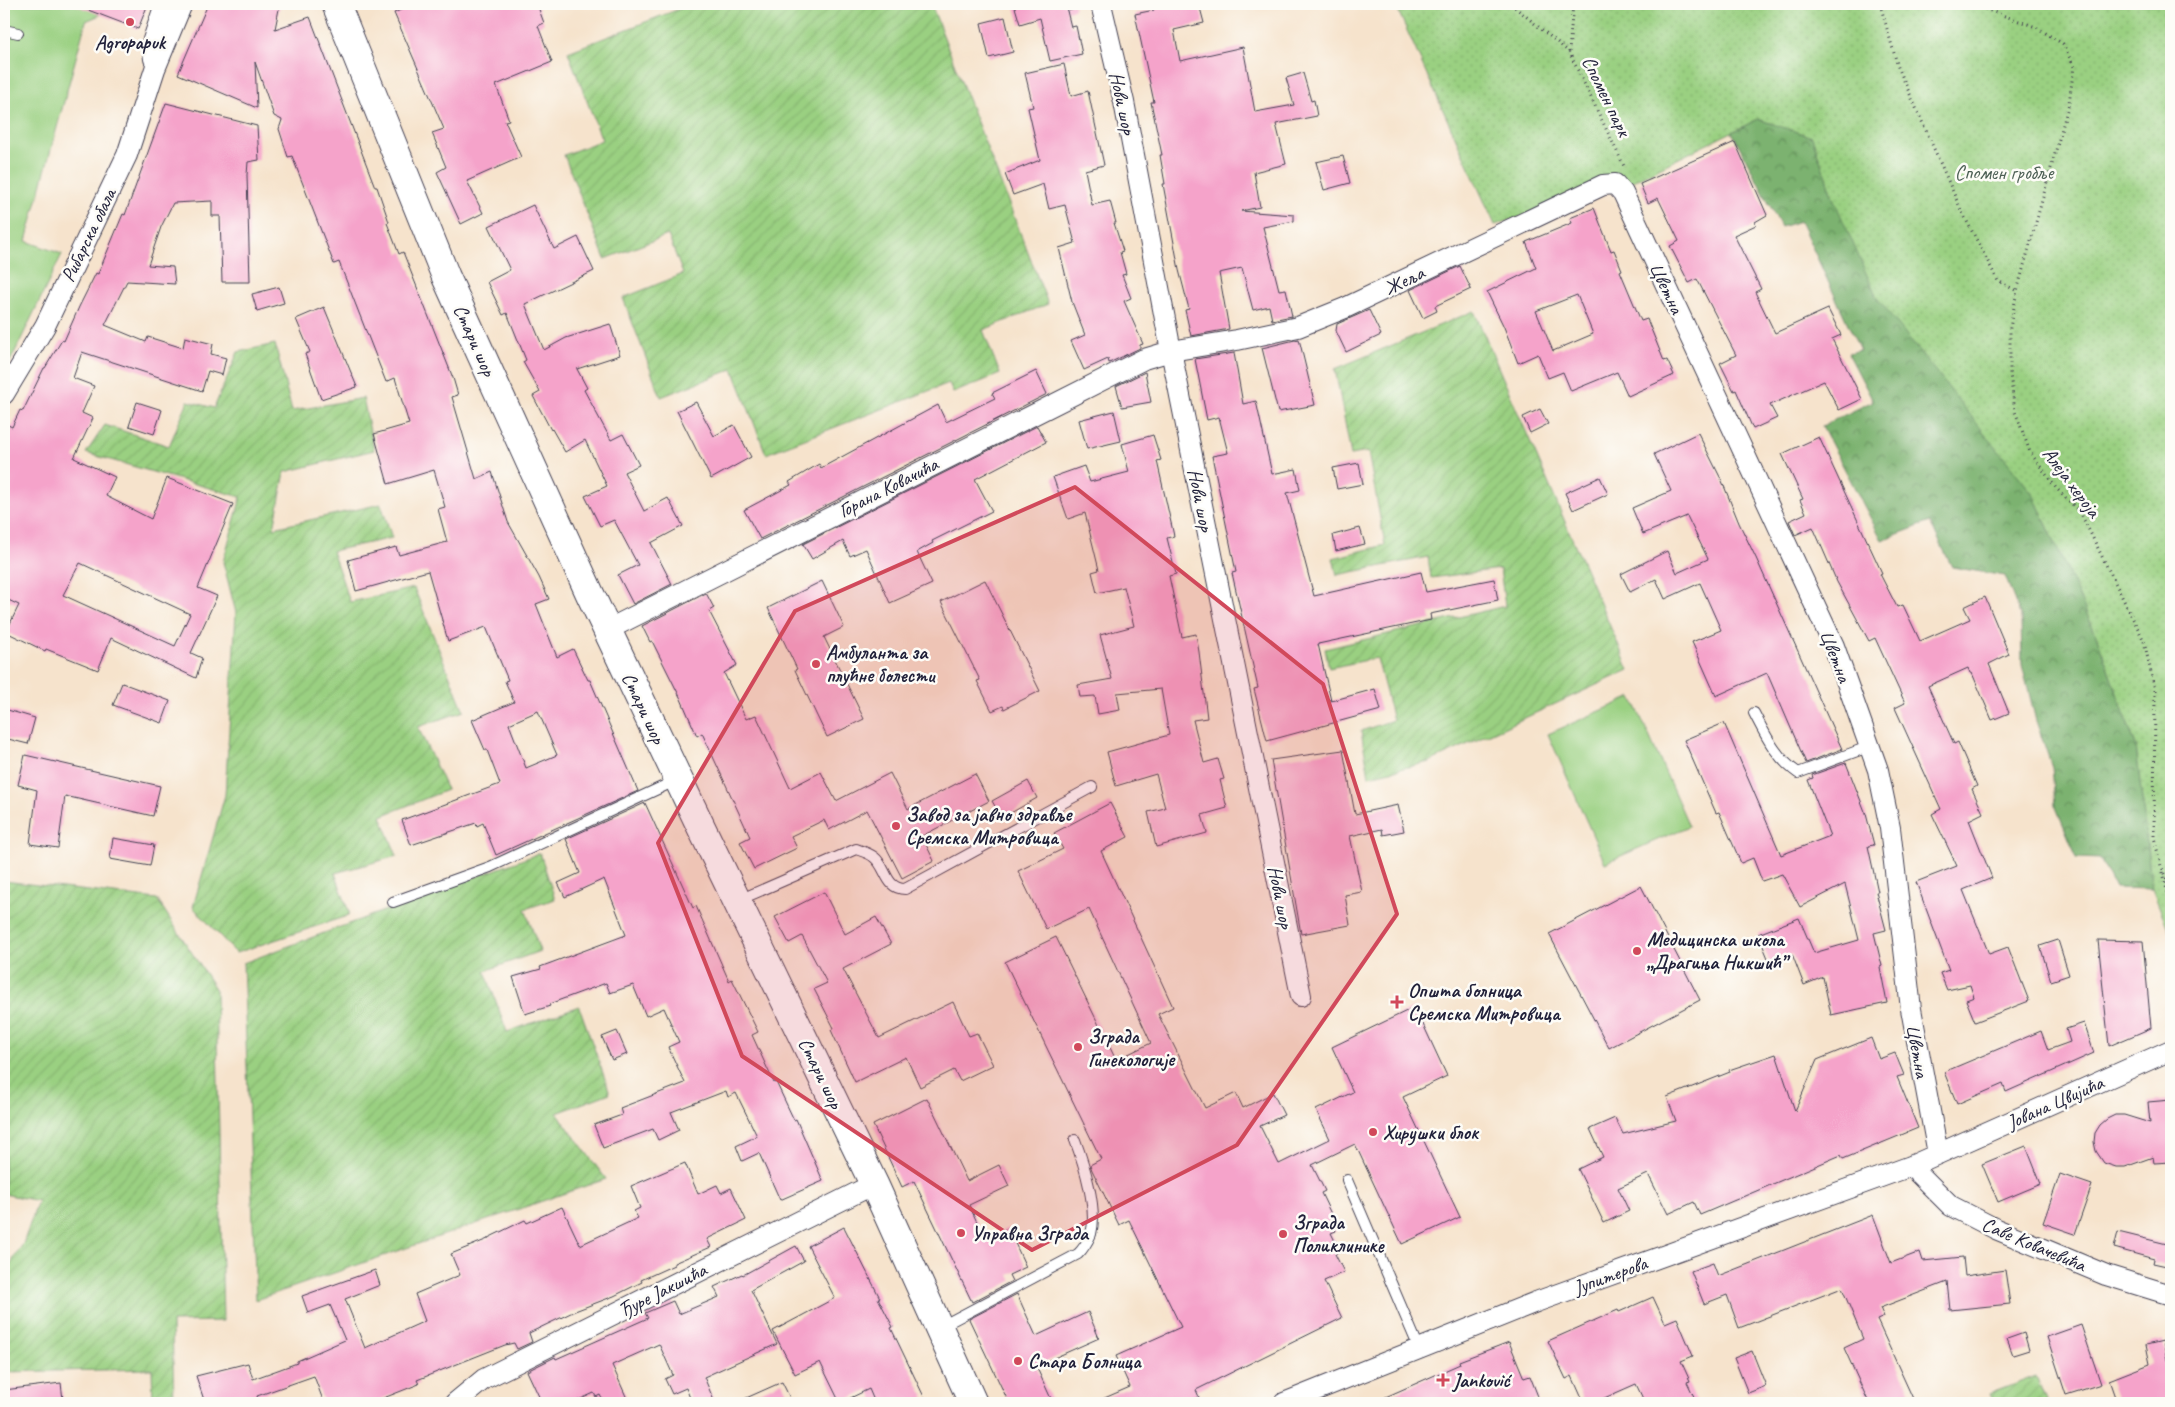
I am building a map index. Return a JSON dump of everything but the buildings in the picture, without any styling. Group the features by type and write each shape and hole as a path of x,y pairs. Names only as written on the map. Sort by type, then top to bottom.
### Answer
{"main road":[{"name":"Стари шор","path":"336,4 446,277 607,630 874,1184 972,1403"}],"street":[{"name":"Рибарска обала","path":"156,69 152,43 165,4"},
{"name":"Рибарска обала","path":"4,394 45,326 127,155 156,69 182,4"},
{"name":"Нови шор","path":"1101,4 1124,102 1171,351 1301,996"},
{"name":"Жеља","path":"1171,351 1298,327 1346,308 1603,184 1615,184 1623,193"},
{"name":"Цветна","path":"1623,193 1834,646 1868,747 1878,770 1890,828 1911,1009 1938,1154"},
{"name":"Горана Ковачића","path":"607,630 1108,375 1144,359 1171,351"},
{"name":"Јована Цвијића","path":"1938,1154 2171,1050"},
{"name":"Јупитерова","path":"1284,1403 1536,1302 1911,1166 1938,1154"},
{"name":"Саве Ковачевића","path":"1911,1166 1951,1206 1996,1229 2106,1275 2171,1295"},
{"name":"Ђуре Јакшића","path":"456,1403 484,1379 874,1184"}],"lane":[{"path":"4,30 18,33"},
{"path":"1754,712 1767,738 1784,763 1798,773 1868,747"},
{"path":"393,902 490,867 678,780"},
{"path":"737,901 856,849 875,858 891,884 898,889 905,889 1092,787"},
{"path":"939,1327 1078,1254 1086,1244 1092,1223 1090,1198 1081,1157 1075,1140"},
{"path":"1347,1180 1419,1348"}],"path":[{"name":"Спомен парк","path":"1511,4 1569,52 1631,182 1623,193"},
{"path":"1569,52 1573,4"},
{"path":"1880,4 1898,67 1961,210 1998,281 2017,291"},
{"name":"Алеја хероја","path":"1971,4 2036,27 2063,44 2074,68 2069,103 2017,291 2010,328 2010,374 2015,411 2030,452 2056,488 2080,512 2144,641 2155,690 2154,837 2161,866 2171,885"},
{"path":"2161,866 2171,908"}],"highlighted area":[{"path":"1075,487 1323,684 1397,914 1237,1145 1032,1250 742,1056 658,843 795,611"}],"green space":[{"path":"4,4 104,4 100,15 86,21 26,241 62,254 11,360 4,369"},
{"path":"692,4 931,4 1048,304 983,330 1000,374 953,393 949,383 766,454 733,369 661,397 623,298 683,274 668,235 605,259 564,155 602,140 568,52"},
{"name":"Спомен гробље","path":"1395,4 2171,4 2171,936 2152,889 2136,746 2095,632 2033,494 1877,298 1834,200 1812,137 1758,119 1631,182 1495,225"},
{"path":"1758,119 1812,137 1834,200 1987,435 2033,494 2095,632 2136,746 2152,889 2115,888 2100,859 2077,858 2055,805 2052,767 2036,721 2022,665 2021,617 2005,576 1952,567 1930,522 1882,540 1822,426 1873,401 1848,353 1860,350 1800,221 1781,227 1732,132"},
{"path":"1474,311 1629,670 1429,762 1369,776 1361,731 1393,720 1377,658 1329,668 1325,649 1505,606 1500,569 1431,578 1428,557 1337,575 1333,558 1385,545 1368,452 1351,455 1335,369"},
{"path":"275,344 292,411 363,398 374,450 285,472 274,528 381,504 392,538 332,551 350,602 414,588 464,711 418,727 447,790 381,816 397,856 335,873 350,915 236,953 193,907 225,795 236,613 223,562 241,497 86,453 105,425 169,446 188,401 214,408 238,352"},
{"path":"1632,697 1689,826 1605,863 1548,734"},
{"path":"540,853 555,899 525,909 540,951 485,971 507,1032 579,1006 610,1093 557,1113 606,1179 256,1300 243,963"},
{"path":"4,881 157,899 216,990 223,1321 172,1322 174,1403 153,1403 152,1369 4,1372 4,1274 23,1244 38,1201 4,1194"},
{"path":"2036,1376 2047,1403 1993,1403 1989,1394"}],"place":[{"name":"Agropapuk","path":"130,22"},
{"name":"Амбуланта за плућне болести","path":"816,664"},
{"name":"Завод за јавно здравље Сремска Митровица","path":"896,826"},
{"name":"Медицинска школа „Драгиња Никшић”","path":"1637,951"},
{"name":"Општа болница Сремска Митровица","path":"1397,1002"},
{"name":"Зграда Гинекологије","path":"1078,1047"},
{"name":"Хирушки блок","path":"1373,1132"},
{"name":"Управна Зграда","path":"961,1233"},
{"name":"Зграда Поликлинике","path":"1283,1234"},
{"name":"Стара Болница","path":"1018,1361"},
{"name":"Janković","path":"1443,1380"}]}
